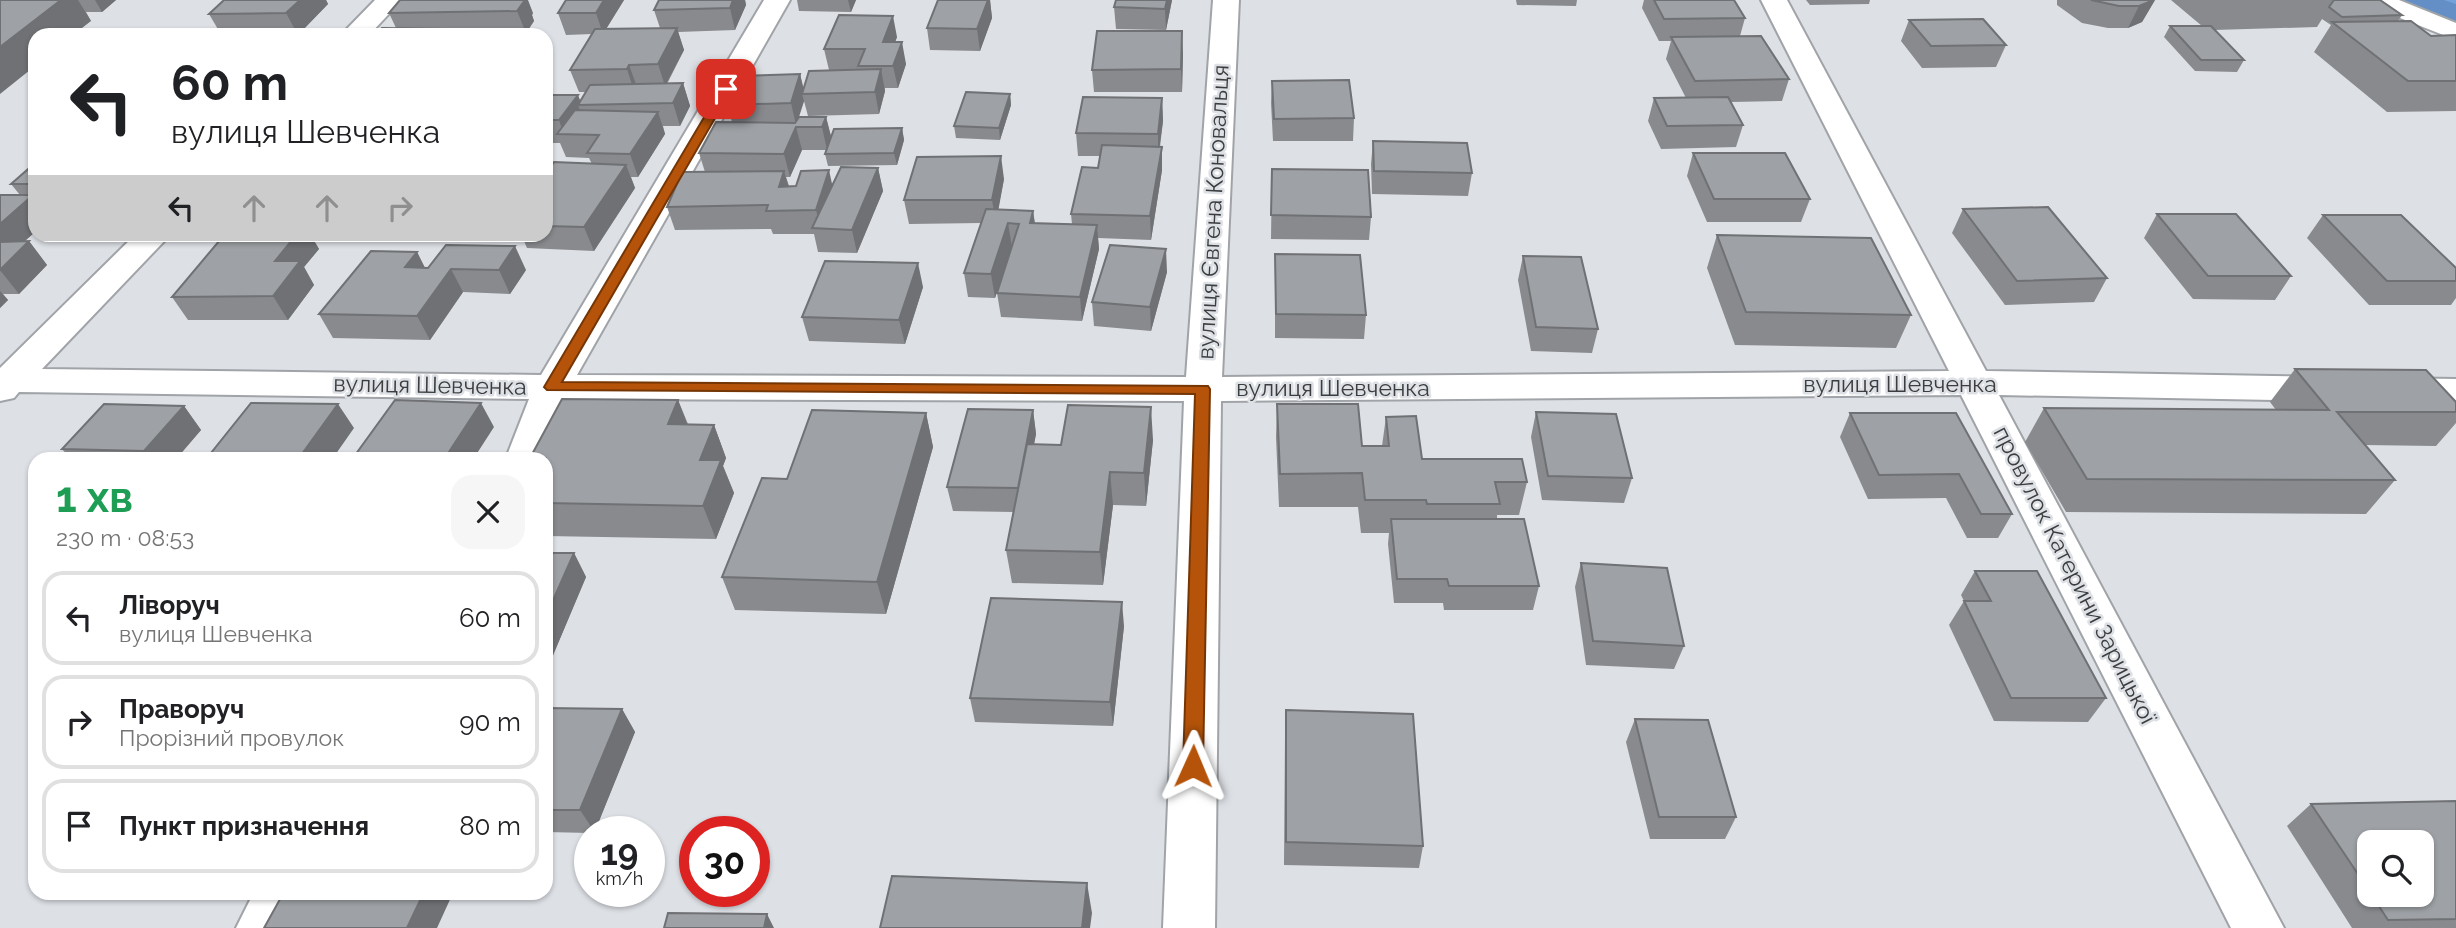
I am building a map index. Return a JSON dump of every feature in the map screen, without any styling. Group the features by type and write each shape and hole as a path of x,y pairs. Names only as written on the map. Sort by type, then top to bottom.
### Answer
{"street":[{"path":"361,28 388,0"},
{"path":"527,452 552,387 776,0"},
{"name":"вулиця Євгена Коновальця","path":"1189,928 1203,389 1226,0"},
{"name":"провулок Катерини Зарицької","path":"1774,0 2258,928"},
{"path":"2376,0 2456,32"},
{"path":"4,383 147,242"},
{"name":"вулиця Шевченка","path":"4,383 1203,389 1975,383 2456,391"},
{"path":"262,928 278,900"}],"shaded area":[{"path":"2370,0 2456,0 2456,34"}],"building":[{"path":"0,0 61,0 0,47"},
{"path":"224,0 300,0 286,13 209,14"},
{"path":"400,0 525,0 517,11 389,13"},
{"path":"566,0 604,0 596,13 558,13"},
{"path":"659,0 733,0 730,8 654,10"},
{"path":"938,0 988,0 977,29 927,28"},
{"path":"1116,0 1167,0 1165,9 1114,7"},
{"path":"1654,0 1734,0 1745,18 1664,19"},
{"path":"2091,0 2154,0 2139,6 2119,6"},
{"path":"2334,0 2380,0 2402,15 2342,17 2329,7"},
{"path":"839,15 893,16 883,42 902,42 893,66 858,66 865,49 824,49"},
{"path":"1983,19 2006,45 1931,46 1909,20"},
{"path":"2411,21 2431,36 2456,35 2456,81 2408,81 2332,22"},
{"path":"2170,26 2211,26 2244,60 2201,60"},
{"path":"677,28 658,64 629,65 627,69 570,70 595,29"},
{"path":"1097,31 1182,31 1181,69 1092,70"},
{"path":"1761,36 1789,79 1695,81 1671,37"},
{"path":"881,69 875,92 802,94 809,71"},
{"path":"800,74 791,103 727,105 738,76"},
{"path":"1349,80 1354,118 1274,119 1272,81"},
{"path":"683,83 673,103 578,105 590,85"},
{"path":"966,92 1010,94 999,128 954,126"},
{"path":"553,95 578,95 559,120 553,120"},
{"path":"1083,97 1162,98 1158,134 1076,133"},
{"path":"1728,97 1743,125 1667,126 1654,98"},
{"path":"575,110 658,112 630,154 587,153 599,135 557,134"},
{"path":"799,117 826,117 822,127 796,127 784,154 699,153 716,122 795,123"},
{"path":"902,128 894,153 825,154 834,129"},
{"path":"1373,141 1467,143 1472,173 1374,171"},
{"path":"1102,145 1162,147 1150,216 1071,214 1082,167 1098,168"},
{"path":"1693,153 1785,153 1810,199 1714,199"},
{"path":"1001,156 992,200 904,200 917,157"},
{"path":"553,164 626,165 584,227 553,226"},
{"path":"841,167 878,168 852,230 812,228"},
{"path":"28,169 28,184 11,184"},
{"path":"1272,169 1368,170 1371,217 1271,215"},
{"path":"829,170 816,210 766,211 768,205 667,207 682,172 784,171 779,187 796,186 801,171"},
{"path":"0,195 28,195 28,199 0,224"},
{"path":"2048,207 2107,278 2017,281 1963,209"},
{"path":"986,209 1033,211 1030,223 1097,225 1080,297 997,293 1019,224 1008,223 991,274 964,273"},
{"path":"2157,214 2236,214 2291,276 2208,276"},
{"path":"2323,215 2401,215 2456,268 2456,281 2387,281"},
{"path":"1717,235 1871,238 1911,315 1746,312"},
{"path":"28,241 0,270 0,242"},
{"path":"218,242 290,242 275,261 300,261 273,296 172,297"},
{"path":"446,245 515,246 499,270 451,269 417,316 319,314 371,251 417,252 405,267 428,268"},
{"path":"1110,245 1166,249 1150,307 1092,302"},
{"path":"1275,254 1360,255 1366,315 1276,314"},
{"path":"1523,256 1581,257 1598,329 1536,327"},
{"path":"825,261 918,263 899,320 802,317"},
{"path":"2295,369 2426,370 2456,402 2456,412 2337,412 2395,480 2087,479 2044,408 2329,410"},
{"path":"562,399 678,400 668,424 714,425 700,460 721,460 703,506 553,503 553,452 533,452"},
{"path":"395,400 481,403 449,452 357,452"},
{"path":"251,403 338,404 303,452 212,452"},
{"path":"104,404 184,406 144,451 62,449"},
{"path":"1277,404 1358,404 1362,446 1389,446 1386,417 1416,416 1422,459 1522,459 1527,482 1495,482 1500,504 1427,504 1426,500 1365,500 1362,473 1280,474"},
{"path":"1068,405 1151,407 1144,473 1110,472 1100,552 1006,550 1027,444 1061,445"},
{"path":"968,409 1033,410 1018,488 947,487"},
{"path":"812,410 926,413 877,582 722,577 762,478 787,479"},
{"path":"1536,412 1616,414 1632,478 1548,476"},
{"path":"1850,413 1956,413 2012,514 1981,514 1959,474 1879,475"},
{"path":"1391,519 1524,519 1539,586 1449,586 1447,579 1397,579"},
{"path":"553,553 574,553 553,600"},
{"path":"1581,563 1667,568 1684,646 1593,641"},
{"path":"1975,571 2037,571 2106,698 2011,698 1964,601 1991,601"},
{"path":"991,598 1122,602 1110,702 970,698"},
{"path":"553,708 622,709 580,810 553,810"},
{"path":"1286,710 1413,714 1423,846 1286,842"},
{"path":"1635,719 1708,720 1736,817 1659,817"},
{"path":"2456,801 2456,919 2388,920 2380,907 2434,907 2434,830 2357,830 2357,873 2311,804"},
{"path":"892,876 1087,883 1082,928 880,928"},
{"path":"280,900 420,900 407,928 264,928"},
{"path":"668,913 767,914 764,928 664,928"}],"waterway":[{"path":"2412,0 2456,17"}],"route":[{"path":"726,89 552,387 1203,389 1193,766"}]}
